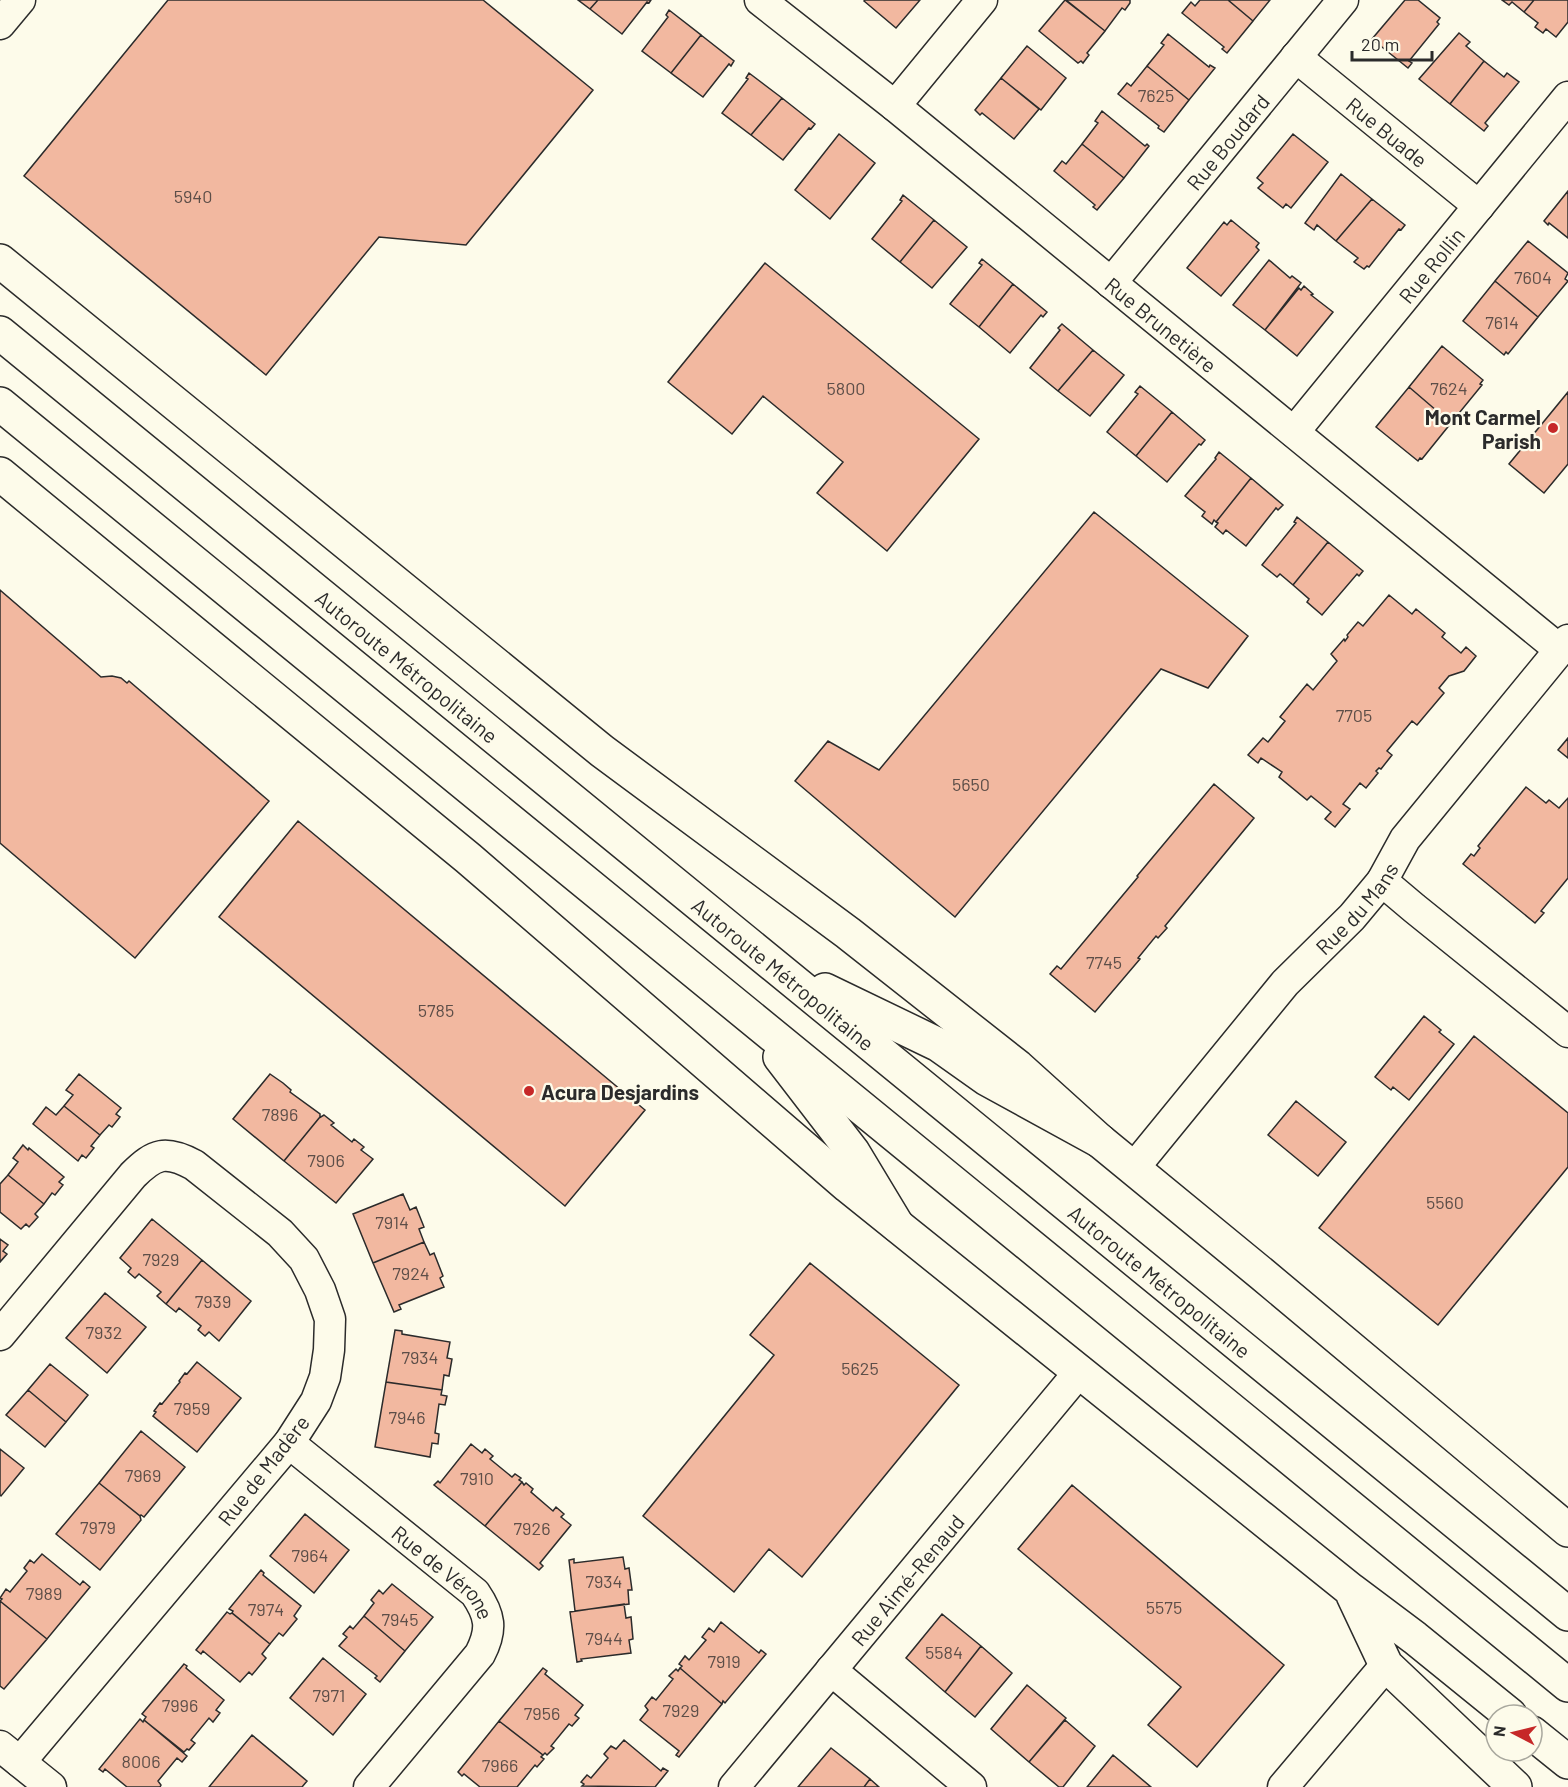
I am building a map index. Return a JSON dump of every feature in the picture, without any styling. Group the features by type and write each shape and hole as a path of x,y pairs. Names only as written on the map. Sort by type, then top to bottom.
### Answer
{"main road":[{"path":"0,261 602,751 848,933 1018,1067 1133,1169 1565,1524"},
{"name":"Autoroute Métropolitaine","path":"0,333 1568,1614"},
{"path":"0,404 1568,1685"},
{"path":"0,474 468,858 746,1099 897,1225 1495,1703"},
{"path":"774,966 939,1045 987,1079 1100,1141"},
{"path":"744,1011 854,1152 897,1225"},
{"path":"1351,1590 1386,1665 1515,1787"},
{"path":"1544,1742 1568,1762"}],"street":[{"path":"0,24 20,0"},
{"name":"Rue Brunetière","path":"760,0 895,106 1294,432 1564,645"},
{"path":"895,106 982,0"},
{"name":"Rue Boudard","path":"1111,283 1343,0"},
{"name":"Rue Buade","path":"1296,57 1479,206"},
{"name":"Rue Rollin","path":"1294,432 1568,98"},
{"name":"Rue du Mans","path":"1133,1169 1285,983 1352,917 1382,881 1405,839 1564,645"},
{"path":"1382,881 1568,1032"},
{"name":"Rue de Madère","path":"0,1335 133,1174 148,1161 164,1155 180,1157 194,1165 280,1233 304,1259 320,1290 330,1320 325,1377 316,1401 288,1443 10,1754"},
{"name":"Rue Aimé-Renaud","path":"734,1787 1080,1371"},
{"name":"Rue de Vérone","path":"288,1443 475,1593 484,1606 489,1622 488,1639 480,1654 369,1787"},
{"path":"1283,1787 1386,1665"},
{"path":"831,1670 971,1787"},
{"path":"10,1754 51,1787"}],"building":[{"path":"168,0 483,0 593,90 466,245 379,237 266,375 24,176"},
{"path":"578,0 598,0 590,9"},
{"path":"598,0 651,0 622,34 590,9"},
{"path":"865,0 920,0 896,28"},
{"path":"1065,0 1105,31 1087,53 1089,55 1083,63 1081,61 1078,63 1039,31"},
{"path":"1066,0 1130,0 1130,3 1125,10 1122,8 1105,31"},
{"path":"1200,0 1228,0 1253,21 1227,53 1222,49 1224,47 1182,13 1191,2 1195,6"},
{"path":"1228,0 1270,0 1253,21"},
{"path":"1405,0 1418,0 1440,18 1437,22 1439,24 1409,61 1412,63 1408,68 1372,39"},
{"path":"1502,0 1534,0 1524,12 1512,2 1509,5"},
{"path":"1534,0 1568,0 1568,22 1556,37 1546,29 1543,33 1535,27 1538,23 1524,12"},
{"path":"669,10 701,35 671,73 642,51 668,17 666,15"},
{"path":"1459,33 1470,42 1466,46 1484,61 1450,104 1419,79"},
{"path":"1168,34 1209,67 1210,65 1215,68 1189,100 1147,66 1164,45 1161,43"},
{"path":"701,35 734,61 731,66 729,64 703,97 671,73"},
{"path":"1027,46 1066,78 1041,110 1001,78"},
{"path":"1484,61 1504,77 1507,73 1519,82 1485,123 1488,126 1484,131 1450,104"},
{"path":"1147,66 1189,100 1164,132 1118,94 1127,83 1131,86"},
{"path":"749,73 782,98 751,135 722,113 748,79 746,78"},
{"path":"1001,78 1039,109 1014,139 975,110"},
{"path":"782,98 815,124 811,129 809,128 783,160 751,135"},
{"path":"1102,111 1145,146 1147,144 1149,146 1124,178 1082,144 1098,123 1095,121"},
{"path":"839,134 875,163 830,219 795,190"},
{"path":"1293,134 1328,162 1291,208 1286,204 1283,208 1258,188 1263,183 1257,178"},
{"path":"1082,144 1124,178 1097,210 1093,207 1095,205 1054,171 1062,161 1066,164"},
{"path":"1341,174 1372,199 1336,241 1317,225 1314,230 1305,223"},
{"path":"1568,191 1568,238 1544,221"},
{"path":"903,195 934,220 900,262 872,239 902,201 900,200"},
{"path":"1372,199 1405,225 1401,230 1399,229 1369,267 1364,269 1354,262 1358,258 1336,241"},
{"path":"934,220 967,247 932,288 900,262"},
{"path":"1231,220 1259,243 1256,247 1259,250 1221,296 1187,268 1224,222 1227,225"},
{"path":"1528,241 1568,273 1565,279 1568,281 1538,317 1495,281"},
{"path":"982,259 1013,284 979,327 950,304 982,265 979,263"},
{"path":"1269,260 1290,278 1292,276 1301,283 1265,330 1233,305"},
{"path":"765,263 979,439 887,551 817,493 843,462 763,396 732,434 668,382"},
{"path":"1495,281 1538,317 1508,354 1506,352 1504,355 1463,321"},
{"path":"1013,284 1047,312 1043,317 1041,315 1010,353 979,327"},
{"path":"1304,286 1313,294 1311,295 1333,312 1297,356 1265,330 1299,288 1301,290"},
{"path":"1062,324 1093,350 1058,391 1030,368 1060,330 1058,328"},
{"path":"1442,346 1483,380 1480,384 1482,385 1451,423 1409,387"},
{"path":"1093,350 1124,375 1090,416 1058,391"},
{"path":"1140,386 1172,412 1136,456 1107,432 1138,394 1135,392"},
{"path":"1409,387 1451,423 1418,461 1376,427"},
{"name":"Mont Carmel Parish","path":"1568,392 1568,464 1544,493 1509,464"},
{"path":"1172,412 1205,440 1167,482 1136,456"},
{"path":"1219,452 1251,478 1212,524 1202,516 1205,512 1185,496 1216,459"},
{"path":"1251,478 1283,505 1278,510 1276,508 1246,546 1226,530 1223,534 1215,527 1218,523 1216,522"},
{"path":"1094,512 1248,636 1208,688 1161,669 955,917 795,781 828,741 879,770"},
{"path":"1297,517 1328,542 1293,585 1280,574 1277,577 1262,565 1296,523 1294,522"},
{"path":"1328,542 1363,571 1359,576 1357,574 1322,615 1293,585"},
{"path":"0,590 101,677 112,676 121,678 127,683 129,681 269,801 135,958 0,843"},
{"path":"1389,595 1412,614 1416,609 1445,633 1442,637 1461,653 1466,647 1476,656 1464,671 1449,676 1439,688 1444,693 1417,725 1412,721 1387,751 1392,755 1381,769 1376,771 1378,773 1366,788 1360,783 1343,804 1350,809 1335,827 1325,819 1331,812 1311,796 1307,800 1279,777 1282,772 1261,758 1258,763 1248,755 1263,738 1268,742 1285,721 1280,717 1307,684 1313,690 1337,661 1331,654 1344,639 1345,641 1358,622 1363,626"},
{"path":"1568,738 1568,758 1558,750"},
{"path":"1214,784 1254,818 1165,926 1167,928 1158,938 1156,936 1138,958 1140,959 1095,1012 1050,974 1057,966 1061,969"},
{"path":"1526,787 1546,803 1549,800 1559,808 1568,798 1568,878 1541,911 1544,913 1535,923 1463,864 1471,854 1474,856 1480,848 1478,846"},
{"path":"298,821 645,1110 565,1206 219,917"},
{"path":"1424,1016 1454,1044 1409,1100 1393,1087 1391,1090 1375,1077"},
{"path":"1474,1036 1568,1113 1568,1167 1438,1325 1319,1228"},
{"path":"79,1074 121,1108 116,1114 120,1117 112,1127 109,1125 100,1135 64,1106 73,1095 66,1090"},
{"path":"270,1074 320,1114 320,1117 284,1161 233,1119"},
{"path":"1296,1101 1346,1142 1318,1176 1268,1135"},
{"path":"64,1106 100,1135 91,1146 94,1148 86,1158 82,1155 78,1161 33,1124 46,1107 56,1115"},
{"path":"324,1115 334,1123 331,1125 352,1142 354,1139 364,1147 361,1150 373,1159 336,1203 284,1161 319,1118"},
{"path":"23,1145 64,1177 59,1182 63,1185 55,1195 52,1193 44,1204 8,1175 18,1162 13,1158"},
{"path":"8,1175 44,1204 35,1214 38,1217 29,1227 26,1224 21,1229 0,1212 0,1184"},
{"path":"403,1194 410,1210 416,1207 424,1227 419,1229 424,1242 373,1263 353,1214"},
{"path":"152,1219 202,1260 166,1304 157,1296 161,1292 139,1274 135,1278 128,1272 131,1268 120,1258"},
{"path":"0,1239 8,1245 3,1251 7,1254 0,1262"},
{"path":"424,1242 430,1255 434,1253 443,1276 440,1278 444,1287 399,1305 401,1309 394,1312 373,1263"},
{"path":"202,1260 251,1301 219,1341 209,1332 205,1336 198,1330 201,1326 179,1308 176,1312 166,1304"},
{"path":"810,1263 959,1385 802,1577 769,1549 734,1592 643,1516 774,1355 750,1335"},
{"path":"105,1293 146,1327 107,1373 66,1338"},
{"path":"395,1330 402,1331 402,1334 450,1342 447,1358 452,1359 449,1376 444,1375 442,1390 386,1382"},
{"path":"197,1362 241,1398 197,1452 153,1416 160,1403 162,1404 185,1373 187,1374"},
{"path":"50,1364 88,1395 66,1422 28,1390"},
{"path":"386,1382 442,1390 441,1395 447,1396 445,1405 439,1404 435,1433 439,1434 438,1444 432,1443 430,1457 375,1447"},
{"path":"28,1390 66,1422 45,1447 6,1415"},
{"path":"141,1431 185,1467 144,1517 99,1483"},
{"path":"471,1444 482,1453 485,1449 493,1456 490,1459 512,1477 515,1474 521,1478 519,1480 522,1482 485,1526 434,1485 438,1481 440,1483"},
{"path":"0,1449 24,1468 1,1496 0,1495"},
{"path":"522,1482 533,1489 531,1492 553,1511 556,1507 564,1514 561,1517 571,1525 540,1563 543,1566 539,1570 485,1526"},
{"path":"99,1483 140,1516 141,1520 100,1570 56,1534"},
{"path":"1072,1485 1284,1665 1197,1767 1148,1725 1181,1687 1018,1549"},
{"path":"305,1514 349,1550 314,1593 270,1556"},
{"path":"42,1554 80,1585 83,1581 90,1587 47,1639 0,1601 6,1589 10,1592 27,1571 24,1568 30,1560 34,1563"},
{"path":"623,1557 625,1569 629,1568 632,1590 628,1590 629,1604 575,1611 569,1560 574,1559 574,1563"},
{"path":"261,1570 263,1575 301,1606 294,1616 297,1619 283,1636 279,1633 270,1644 229,1609"},
{"path":"392,1584 433,1617 405,1651 364,1616 374,1603 371,1600 379,1590 383,1594"},
{"path":"0,1601 47,1639 4,1689 0,1686"},
{"path":"624,1604 626,1618 631,1617 633,1639 629,1640 631,1653 581,1659 582,1661 577,1662 570,1612"},
{"path":"227,1612 232,1613 270,1644 262,1654 266,1658 252,1675 249,1672 240,1682 203,1651 201,1654 196,1650"},
{"path":"942,1614 981,1646 945,1692 906,1658"},
{"path":"364,1616 405,1651 380,1682 375,1678 377,1676 339,1646 347,1637 343,1634 350,1626 353,1629"},
{"path":"721,1622 759,1653 761,1650 766,1654 722,1704 680,1668 682,1666 679,1664 685,1656 689,1660 706,1640 702,1637 709,1628 714,1632"},
{"path":"981,1646 1012,1673 975,1717 945,1692"},
{"path":"323,1658 366,1694 333,1735 290,1698"},
{"path":"184,1664 224,1700 216,1710 220,1713 213,1722 209,1718 191,1740 195,1743 184,1752 144,1720 146,1717 142,1714"},
{"path":"543,1668 547,1671 545,1674 583,1705 575,1715 579,1718 572,1726 569,1724 551,1746 554,1748 547,1755 545,1753 543,1755 499,1721"},
{"path":"680,1668 722,1704 679,1757 676,1755 679,1751 640,1720 648,1710 645,1706 652,1697 656,1700 673,1679 669,1676"},
{"path":"1027,1685 1066,1718 1029,1762 991,1729"},
{"path":"140,1719 187,1756 182,1762 177,1758 158,1781 160,1787 127,1787 105,1769 103,1772 99,1769"},
{"path":"1065,1720 1095,1746 1063,1787 1059,1787 1029,1762"},
{"path":"499,1721 543,1755 541,1757 544,1759 537,1767 535,1765 517,1787 480,1787 458,1772"},
{"path":"252,1735 307,1781 302,1787 209,1787"},
{"path":"624,1740 661,1771 663,1768 668,1771 655,1787 582,1786 584,1784 581,1782 587,1775 591,1778 608,1758 604,1754 611,1746 616,1749"},
{"path":"831,1748 870,1779 864,1787 798,1787"},
{"path":"1113,1755 1151,1787 1087,1787"},
{"path":"870,1779 879,1787 864,1787"}],"place":[{"name":"Mont Carmel Parish","path":"1553,428"},
{"name":"Acura Desjardins","path":"529,1091"}]}
